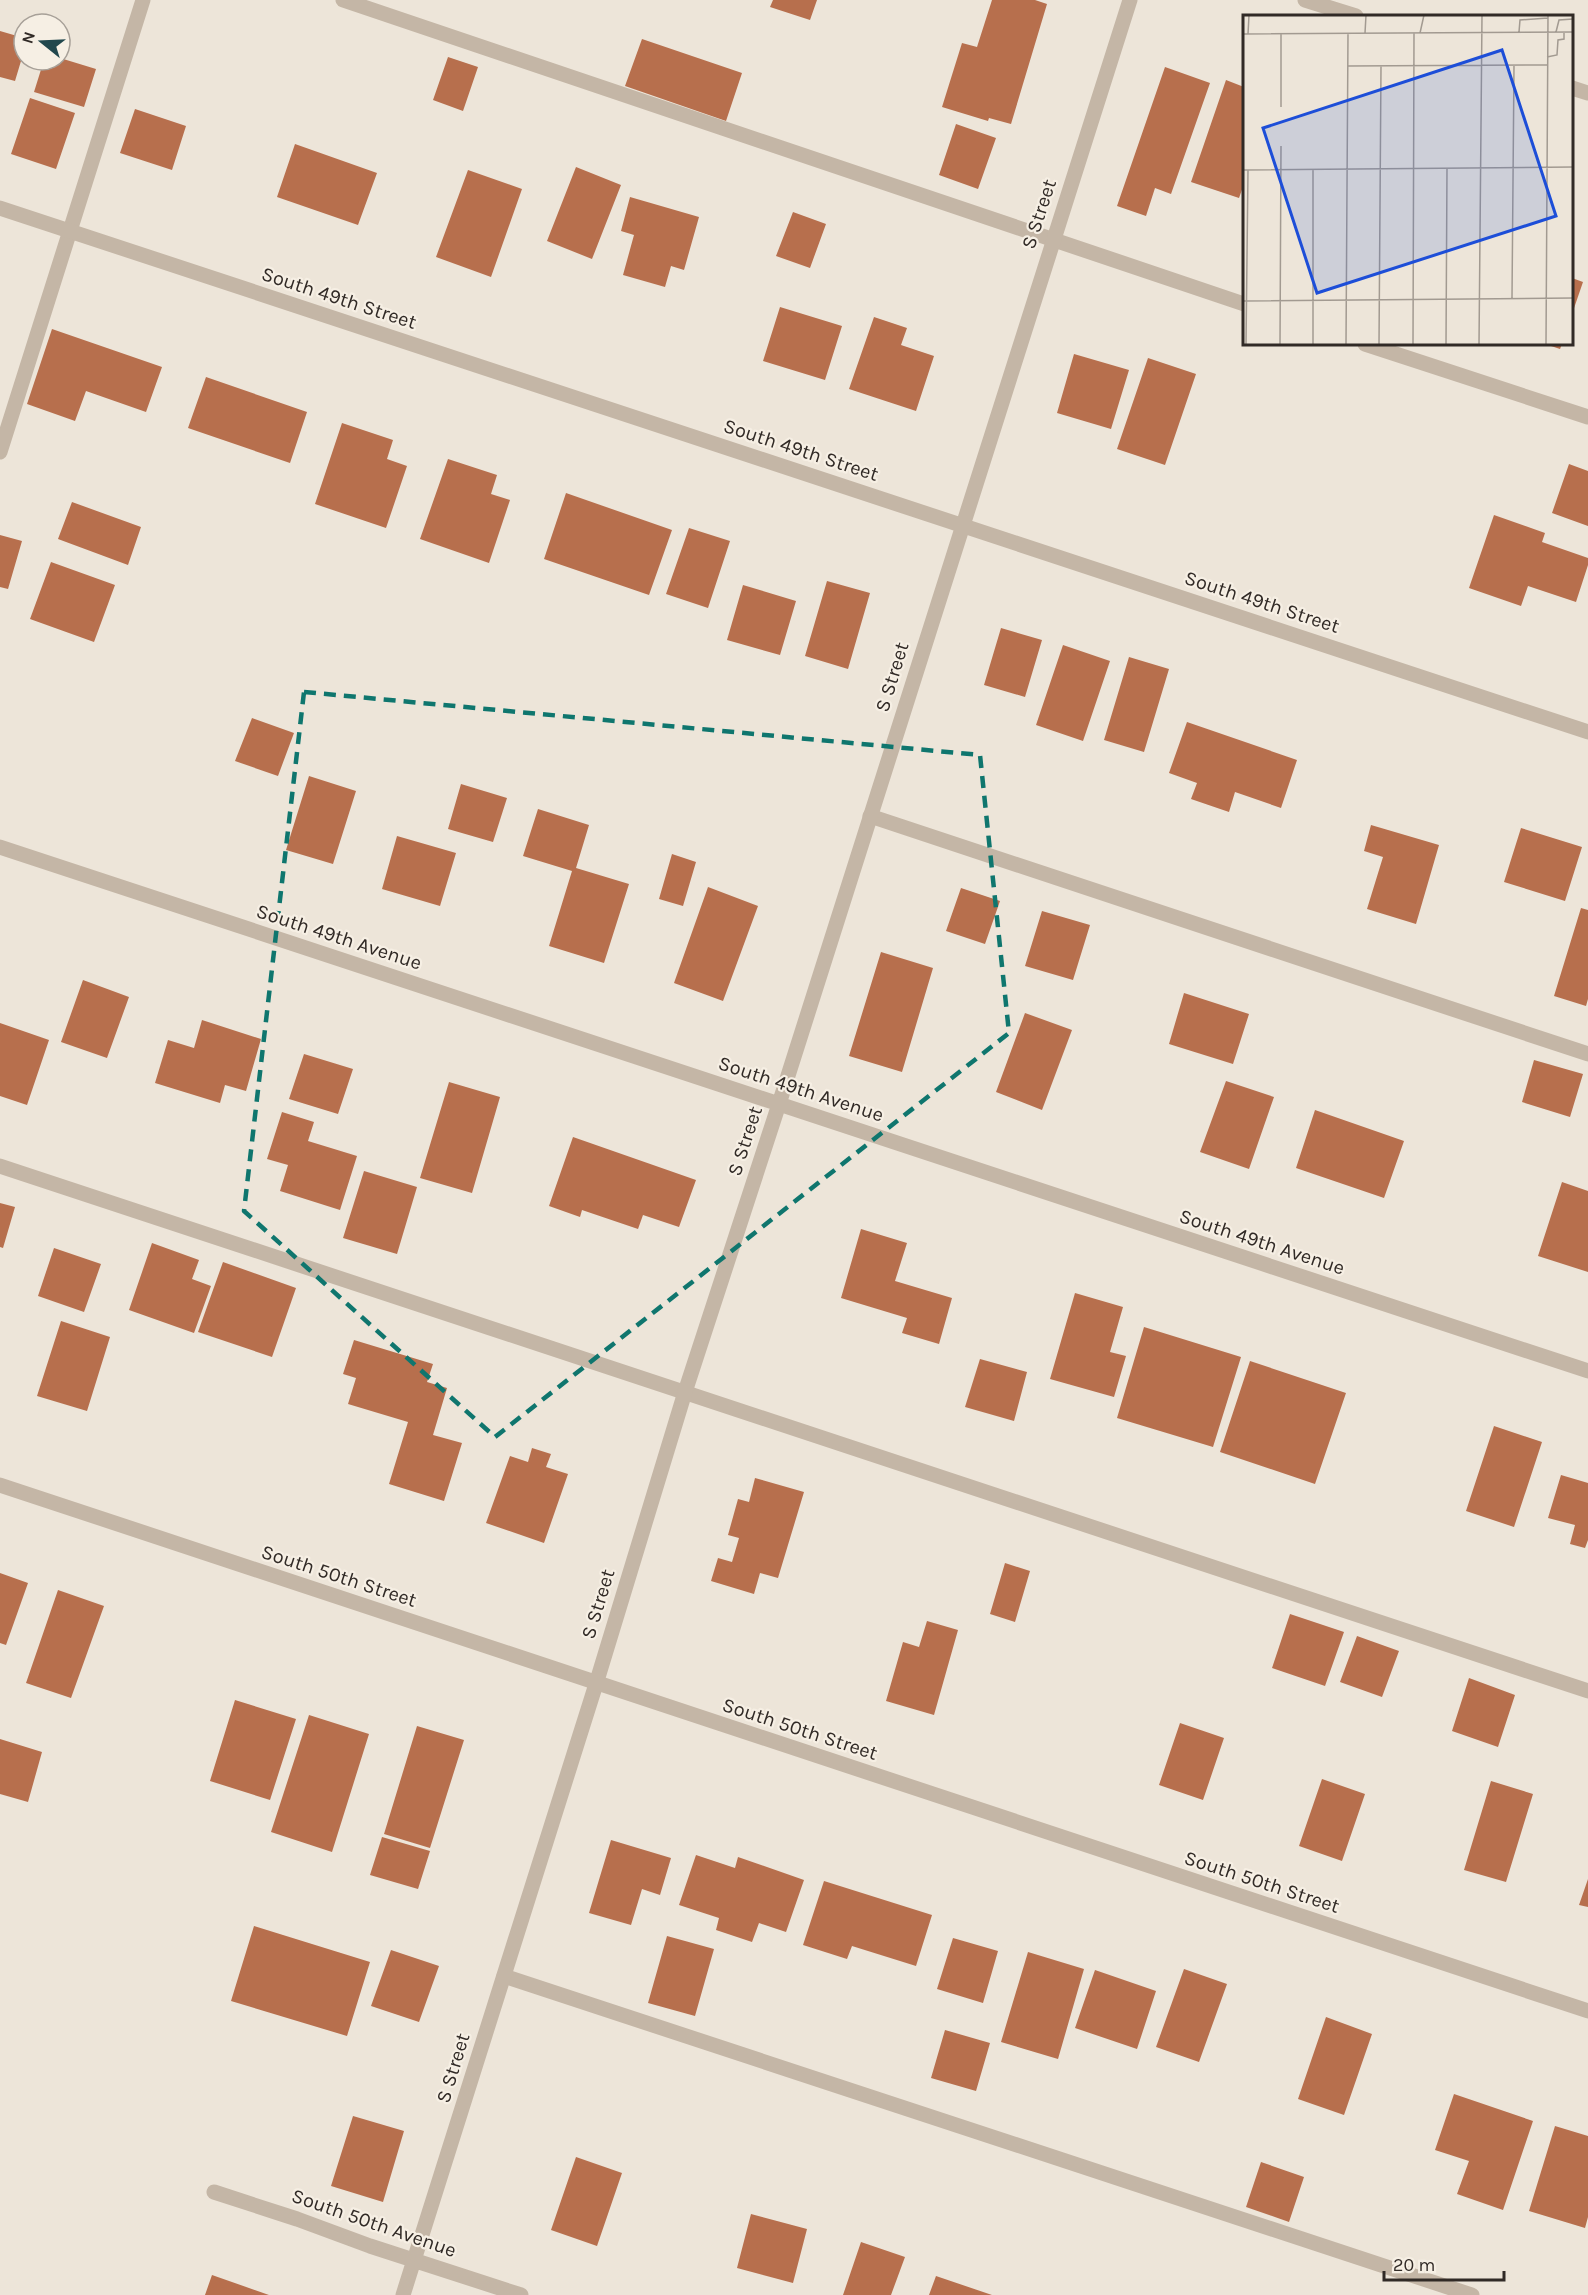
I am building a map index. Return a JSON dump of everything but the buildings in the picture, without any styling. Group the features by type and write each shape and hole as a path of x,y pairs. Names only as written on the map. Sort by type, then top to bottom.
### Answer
{"street":[{"path":"0,452 143,0"},
{"path":"343,0 1243,303"},
{"name":"S Street","path":"403,2295 596,1684 685,1392 779,1104 1130,0"},
{"path":"1305,0 1353,15"},
{"path":"1573,88 1588,93"},
{"name":"South 49th Street","path":"0,208 1588,732"},
{"path":"1368,345 1588,417"},
{"path":"870,816 1588,1054"},
{"name":"South 49th Avenue","path":"0,848 1588,1371"},
{"path":"0,1166 1588,1691"},
{"name":"South 50th Street","path":"0,1485 1588,2012"},
{"path":"504,1976 1472,2295"},
{"name":"South 50th Avenue","path":"213,2192 521,2295"}],"highlighted area":[{"path":"304,692 980,755 1009,1033 495,1437 244,1211"}]}
